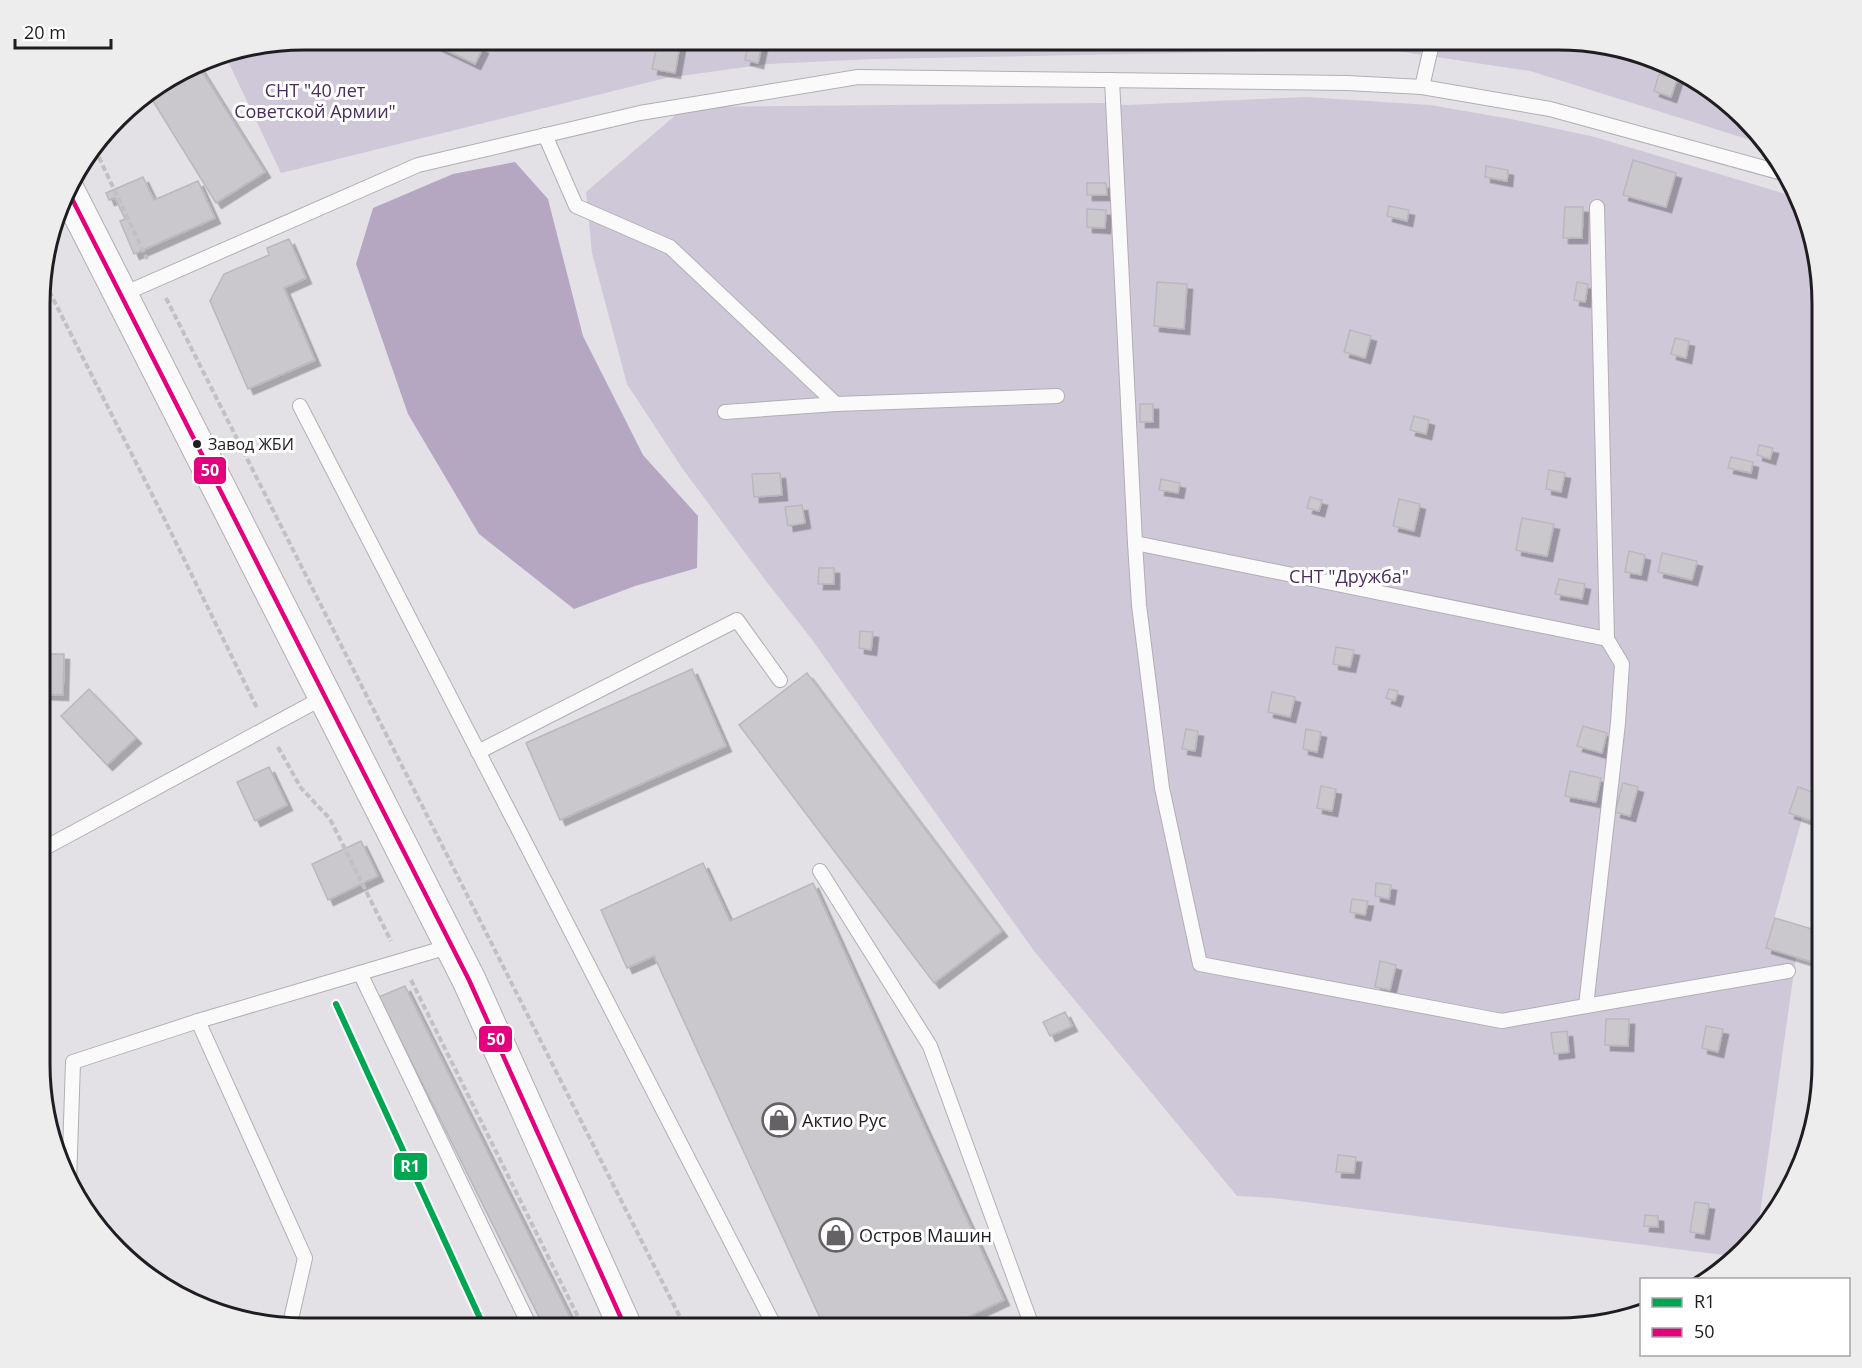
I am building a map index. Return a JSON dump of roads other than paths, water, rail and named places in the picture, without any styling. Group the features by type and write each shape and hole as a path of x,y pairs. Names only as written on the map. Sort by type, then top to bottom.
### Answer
{"main road":[{"path":"72,199 469,980 621,1318"}],"lane":[{"path":"1422,87 1430,50"},
{"path":"121,295 418,165 640,113 858,77 1347,83 1422,87 1550,110 1775,171"},
{"path":"1112,80 1139,604 1162,788 1200,964 1502,1021 1788,971"},
{"path":"546,135 576,206 670,247 836,404"},
{"path":"1586,1006 1618,723 1622,664 1607,639 1597,207"},
{"path":"725,412 836,404 1057,396"},
{"path":"300,406 770,1318"},
{"path":"1135,543 1607,639"},
{"path":"478,752 737,620 780,680"},
{"path":"50,845 326,696"},
{"path":"820,871 930,1046 1029,1318"},
{"path":"70,1163 73,1062 198,1021 451,946"},
{"path":"360,973 526,1318"},
{"path":"198,1021 305,1258 291,1318"}],"place":[{"name":"Завод ЖБИ","path":"197,444"},
{"name":"Актио Рус","path":"779,1120"},
{"name":"Остров Машин","path":"836,1235"}],"park label":[{"name":"СНТ \"40 лет Советской Армии\"","path":"315,100"},
{"name":"СНТ \"Дружба\"","path":"1349,576"}]}
